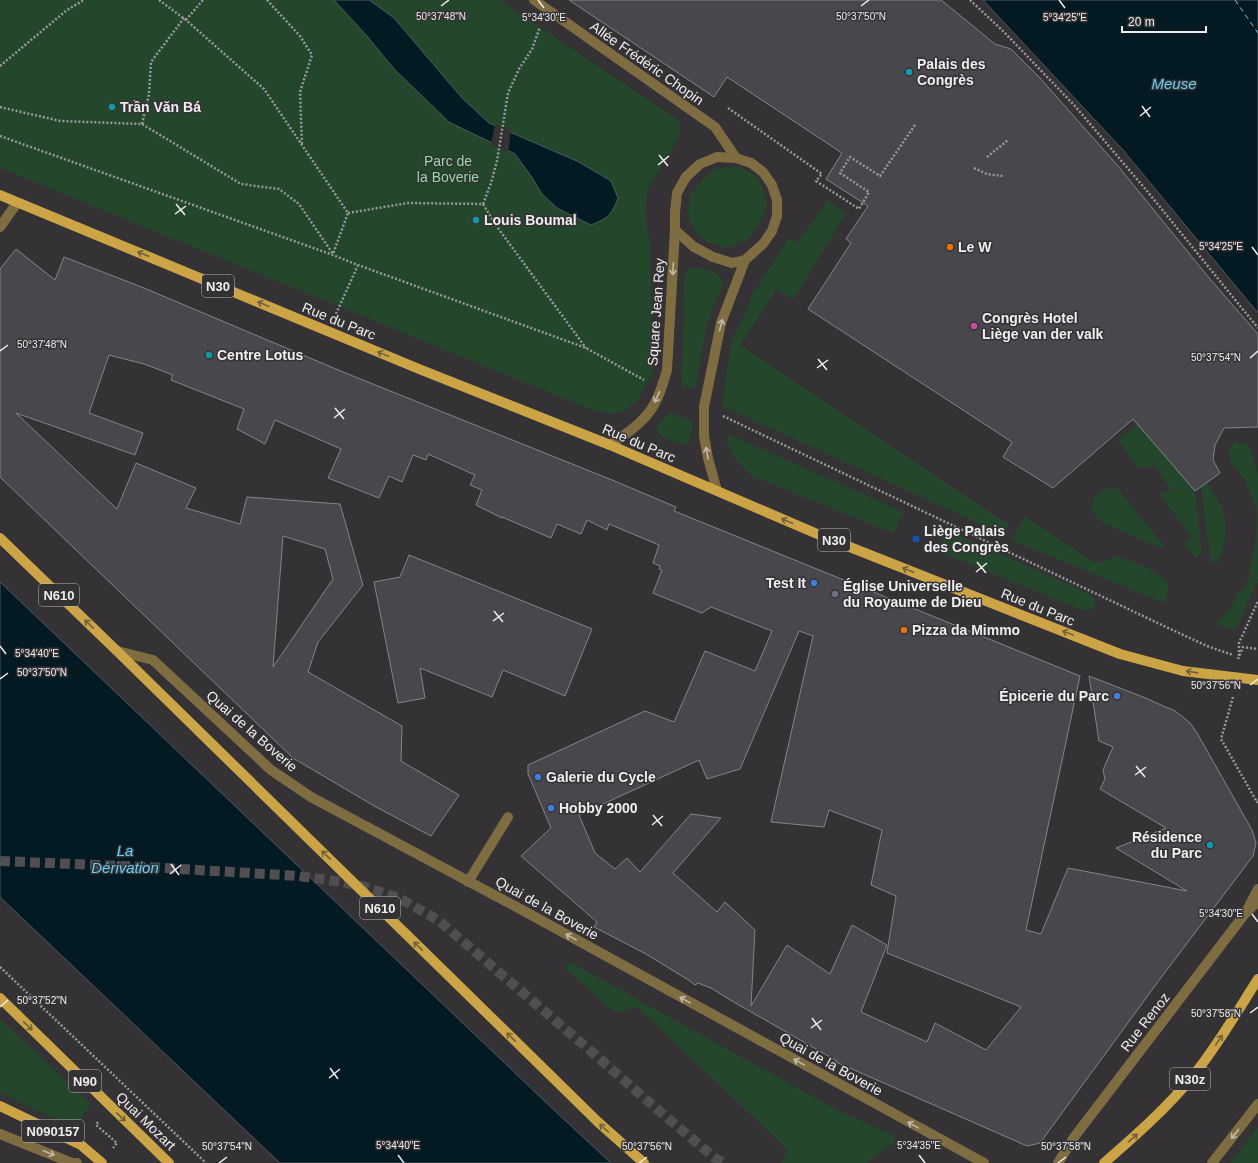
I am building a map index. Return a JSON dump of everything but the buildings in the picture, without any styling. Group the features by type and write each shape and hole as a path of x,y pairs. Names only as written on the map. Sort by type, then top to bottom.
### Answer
{"main road":[{"name":"N30","path":"0,195 17,202"},
{"name":"Rue du Parc","path":"17,202 329,332 610,446 822,536 1120,654 1183,671 1258,680"},
{"name":"Quai de la Boverie","path":"0,538 598,1122 644,1163"},
{"name":"N30z","path":"1104,1163 1136,1135 1193,1076 1226,1029 1258,979"},
{"name":"Quai Mozart","path":"0,998 170,1163"},
{"name":"N090157","path":"0,1106 81,1145 102,1163"}],"street":[{"name":"Allée Frédéric Chopin","path":"534,0 715,127 736,158"},
{"name":"Square Jean Rey","path":"610,446 632,430 651,410 662,387 667,370 677,193 686,177 700,164 718,158 736,158 751,163 763,172 772,185 777,200 777,216 772,231 763,244 745,260 720,323 704,407 704,436 708,458 718,491"},
{"path":"0,227 17,202"},
{"path":"675,230 694,248 713,257 732,263 745,260"},
{"name":"Quai de la Boverie","path":"117,651 153,660 271,770 311,798 984,1163"},
{"path":"468,882 508,817"},
{"path":"1244,915 1258,889"},
{"name":"Rue Renoz","path":"1058,1163 1075,1136 1244,915 1258,901"},
{"path":"1212,1163 1258,1104"},
{"path":"0,1134 72,1163 76,1163"}],"path":[{"path":"0,66 67,10 84,0"},
{"path":"159,0 185,19 264,89 348,213"},
{"path":"142,124 149,94 152,62 185,19 203,0"},
{"path":"267,0 300,36 312,55 300,92 302,145"},
{"path":"970,0 1004,32 1074,105 1152,197 1258,328"},
{"path":"483,204 497,161 508,93 519,69 532,49"},
{"path":"0,107 60,121 142,124 241,184 279,189 299,204 333,255"},
{"path":"728,108 822,174 816,181 859,209 870,192 840,173 850,157 880,176 915,125"},
{"path":"0,136 333,255 358,266 586,348 652,384 662,387"},
{"path":"987,157 1008,140"},
{"path":"974,168 987,174 1003,176"},
{"path":"348,213 408,203 483,204"},
{"path":"483,204 495,224 586,348"},
{"path":"333,255 348,213"},
{"path":"329,332 358,266"},
{"path":"704,407 1164,626 1207,646 1238,658 1239,643 1258,601"},
{"path":"1248,648 1258,649"},
{"path":"1238,678 1221,739 1256,802 1258,801"},
{"path":"0,967 206,1163"},
{"path":"99,1121 96,1125 116,1143 114,1147"}],"green space":[{"name":"Parc de la Boverie","path":"0,0 500,0 675,118 680,124 680,135 648,189 645,216 650,243 653,372 636,403 622,412 609,414 592,410 0,168"},
{"path":"738,166 754,175 762,186 767,205 759,224 747,240 726,248 708,243 693,229 688,213 690,196 700,182 715,169"},
{"path":"828,200 846,213 793,300 777,289 740,345 1009,525 1002,534 722,406 731,344 752,296 788,239 798,242"},
{"path":"691,268 710,270 720,278 723,283 707,322 695,389 682,386 684,281 685,273"},
{"path":"669,412 692,422 689,442 681,444 671,441 660,435 656,429"},
{"path":"1138,424 1195,491 1202,555 1195,557 1185,545 1192,538 1159,494 1171,490 1155,465 1139,469 1118,440"},
{"path":"728,434 904,512 893,533 752,476 733,457 727,444"},
{"path":"1234,442 1246,444 1250,448 1258,476 1258,583 1256,583 1235,631 1216,624 1232,606 1239,591 1242,591 1252,572 1249,570 1257,525 1256,510 1250,491 1229,458 1230,448"},
{"path":"1207,483 1221,506 1226,527 1222,551 1217,563 1211,562 1201,487"},
{"path":"1111,487 1118,489 1164,546 1161,548 1103,523 1097,517 1092,507 1092,502 1098,493"},
{"path":"1025,516 1095,563 1118,556 1141,565 1159,575 1167,583 1168,589 1164,603 1011,540"},
{"path":"947,530 1089,594 1094,599 1096,604 1090,610 1081,610 937,551"},
{"path":"570,962 839,1111 894,1135 895,1141 866,1163 781,1163 788,1150 636,1006 628,1010 617,1012 613,1011 566,969 566,965"},
{"path":"0,1019 91,1105 73,1127 0,1093"},
{"path":"1258,1127 1258,1163 1231,1163"}],"water":[{"path":"334,0 369,0 394,18 462,98 489,123 579,162 611,181 618,198 611,213 605,218 591,225 557,208 542,194 515,154 449,122 394,69 367,36"},
{"name":"Meuse","path":"983,0 1258,0 1258,313 1123,150"},
{"name":"La Dérivation","path":"0,582 611,1163 280,1163 0,897"}],"pier":[{"path":"495,124 511,130 508,153 491,145"}],"ferry route":[{"path":"1235,0 1258,33"}],"tunnel":[{"path":"0,861 147,867 299,876 362,886 399,898 438,920 658,1110 723,1163"}],"place":[{"name":"Palais des Congrès","path":"909,72"},
{"name":"Trần Văn Bá","path":"112,107"},
{"name":"Louis Boumal","path":"476,220"},
{"name":"Le W","path":"950,247"},
{"name":"Congrès Hotel Liège van der valk","path":"974,326"},
{"name":"Centre Lotus","path":"209,355"},
{"name":"Liège Palais des Congrès","path":"916,539"},
{"name":"Test It","path":"814,583"},
{"name":"Église Universelle du Royaume de Dieu","path":"835,594"},
{"name":"Pizza da Mimmo","path":"904,630"},
{"name":"Épicerie du Parc","path":"1117,696"},
{"name":"Galerie du Cycle","path":"538,777"},
{"name":"Hobby 2000","path":"551,808"},
{"name":"Résidence du Parc","path":"1210,845"}]}
